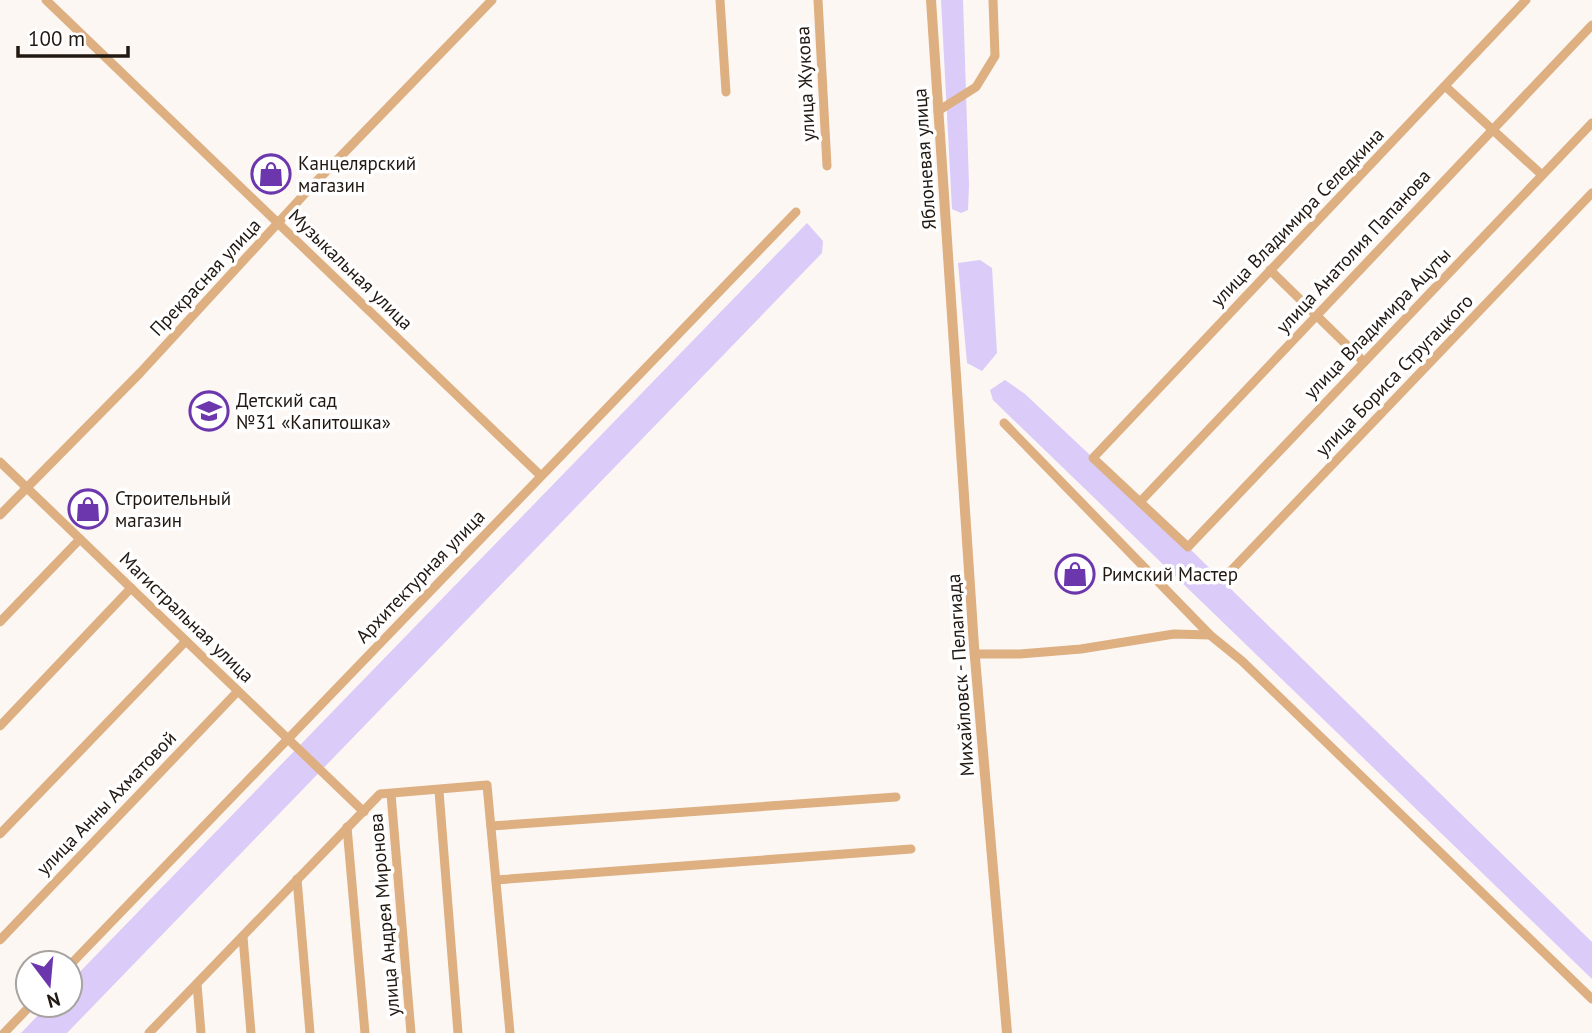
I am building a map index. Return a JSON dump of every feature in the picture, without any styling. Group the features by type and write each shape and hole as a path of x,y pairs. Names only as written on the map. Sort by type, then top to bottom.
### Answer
{"street":[{"name":"Музыкальная улица","path":"46,0 541,475"},
{"name":"Прекрасная улица","path":"0,515 139,373 278,223 492,0"},
{"path":"720,0 726,92"},
{"name":"улица Жукова","path":"818,0 827,166"},
{"name":"Яблоневая улица","path":"930,0 952,315"},
{"path":"938,111 976,87 995,56 993,0"},
{"name":"улица Владимира Селедкина","path":"1139,502 1093,458 1526,0"},
{"name":"улица Анатолия Папанова","path":"1139,502 1592,24"},
{"path":"1445,86 1542,175"},
{"name":"улица Владимира Ацуты","path":"1139,502 1188,547 1592,123"},
{"name":"улица Бориса Стругацкого","path":"1222,580 1592,193"},
{"name":"Архитектурная улица","path":"84,950 796,212"},
{"path":"1270,270 1364,362"},
{"name":"Михайловск - Пелагиада","path":"952,315 975,654 1007,1033"},
{"path":"1004,423 1210,635 1242,661 1592,999"},
{"name":"Магистральная улица","path":"0,462 364,812"},
{"path":"0,622 80,539"},
{"path":"0,726 131,588"},
{"path":"975,654 1020,654 1081,649 1174,634 1210,635"},
{"path":"0,834 186,641"},
{"name":"улица Анны Ахматовой","path":"0,940 238,691"},
{"path":"149,1033 380,794 487,785 510,1033"},
{"path":"439,791 458,1033"},
{"name":"улица Андрея Миронова","path":"391,794 411,1033"},
{"path":"491,827 896,797"},
{"path":"347,827 365,1033"},
{"path":"496,880 911,849"},
{"path":"298,879 310,1033"},
{"path":"243,937 251,1033"},
{"path":"197,984 201,1033"},
{"path":"4,1033 18,1019"}],"shaded area":[{"path":"941,0 963,0 969,185 968,210 961,213 952,209"},
{"path":"807,223 823,241 822,253 84,1015 84,968"},
{"path":"980,260 992,268 997,353 982,371 967,363 958,263"},
{"path":"1005,380 1025,394 1188,547 1592,942 1592,979 993,400 990,390"},
{"path":"34,1019 81,1019 67,1033 21,1033"}],"place":[{"name":"Канцелярский магазин","path":"271,174"},
{"name":"Детский сад №31 «Капитошка»","path":"209,411"},
{"name":"Строительный магазин","path":"88,509"},
{"name":"Римский Мастер","path":"1075,574"}]}
